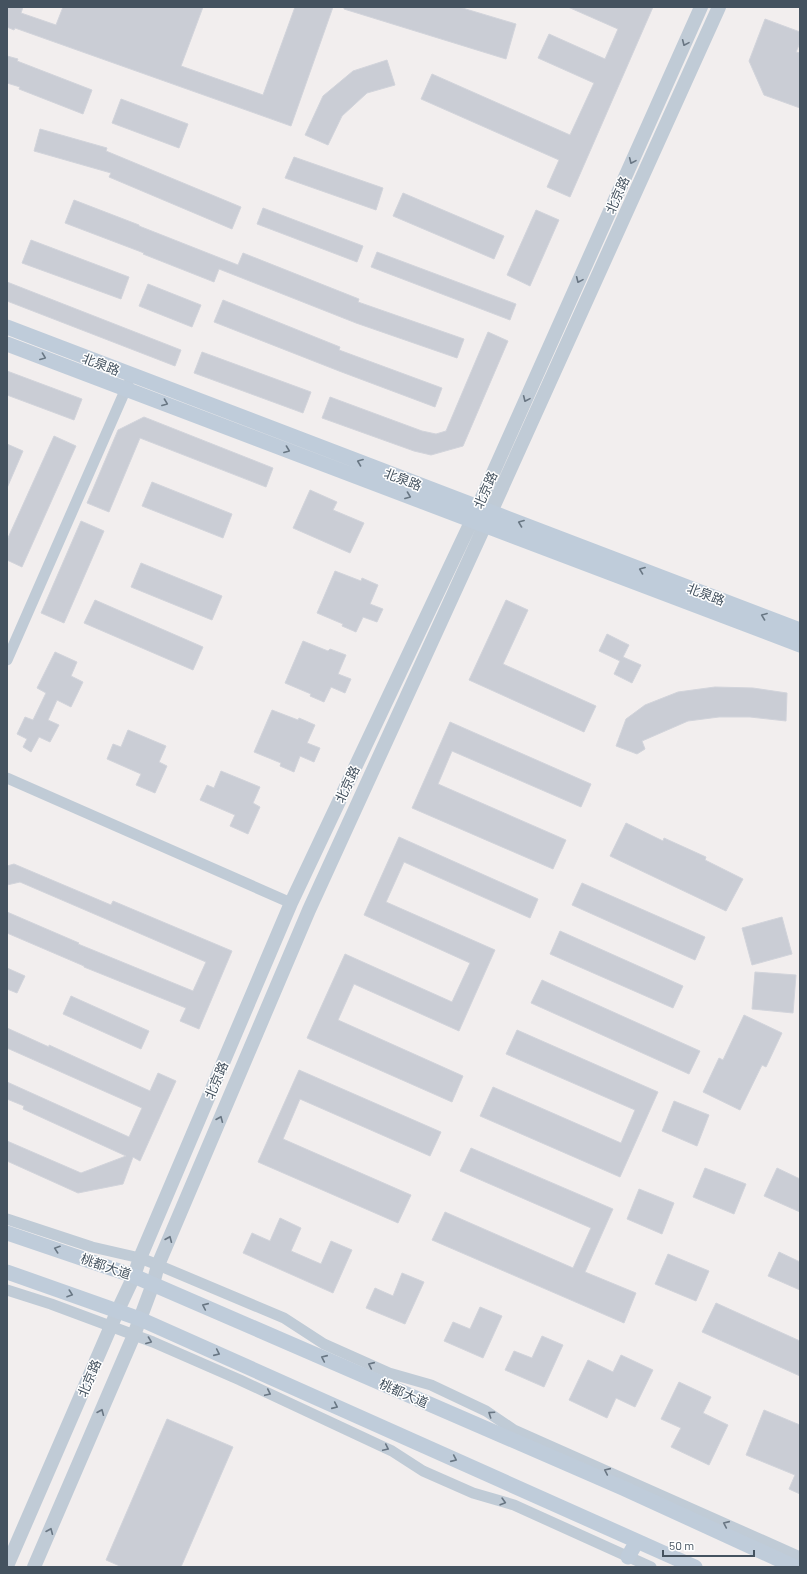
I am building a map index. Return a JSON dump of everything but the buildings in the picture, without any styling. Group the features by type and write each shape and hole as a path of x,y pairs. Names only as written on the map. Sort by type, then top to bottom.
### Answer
{"main road":[{"name":"北泉路","path":"7,327 129,382 481,516 800,644"},
{"name":"北泉路","path":"7,344 129,382"},
{"name":"北泉路","path":"481,516 800,630"},
{"name":"桃都大道","path":"7,1232 134,1276 624,1484 795,1567"},
{"path":"7,1272 140,1319 695,1567"},
{"path":"628,1557 637,1541"}],"street":[{"name":"北京路","path":"34,1567 134,1335 153,1284 158,1265 309,910 701,7"},
{"name":"北京路","path":"7,1566 134,1276 140,1258 291,903 481,516 719,7"},
{"path":"7,660 129,382"},
{"path":"7,778 291,903"},
{"path":"7,1219 92,1247 140,1258 284,1318 324,1344 389,1373 431,1384 486,1411 514,1430 624,1484 800,1557"},
{"path":"7,1290 111,1326 240,1380 392,1451 423,1471 451,1484 473,1493 514,1505 651,1567"}]}
